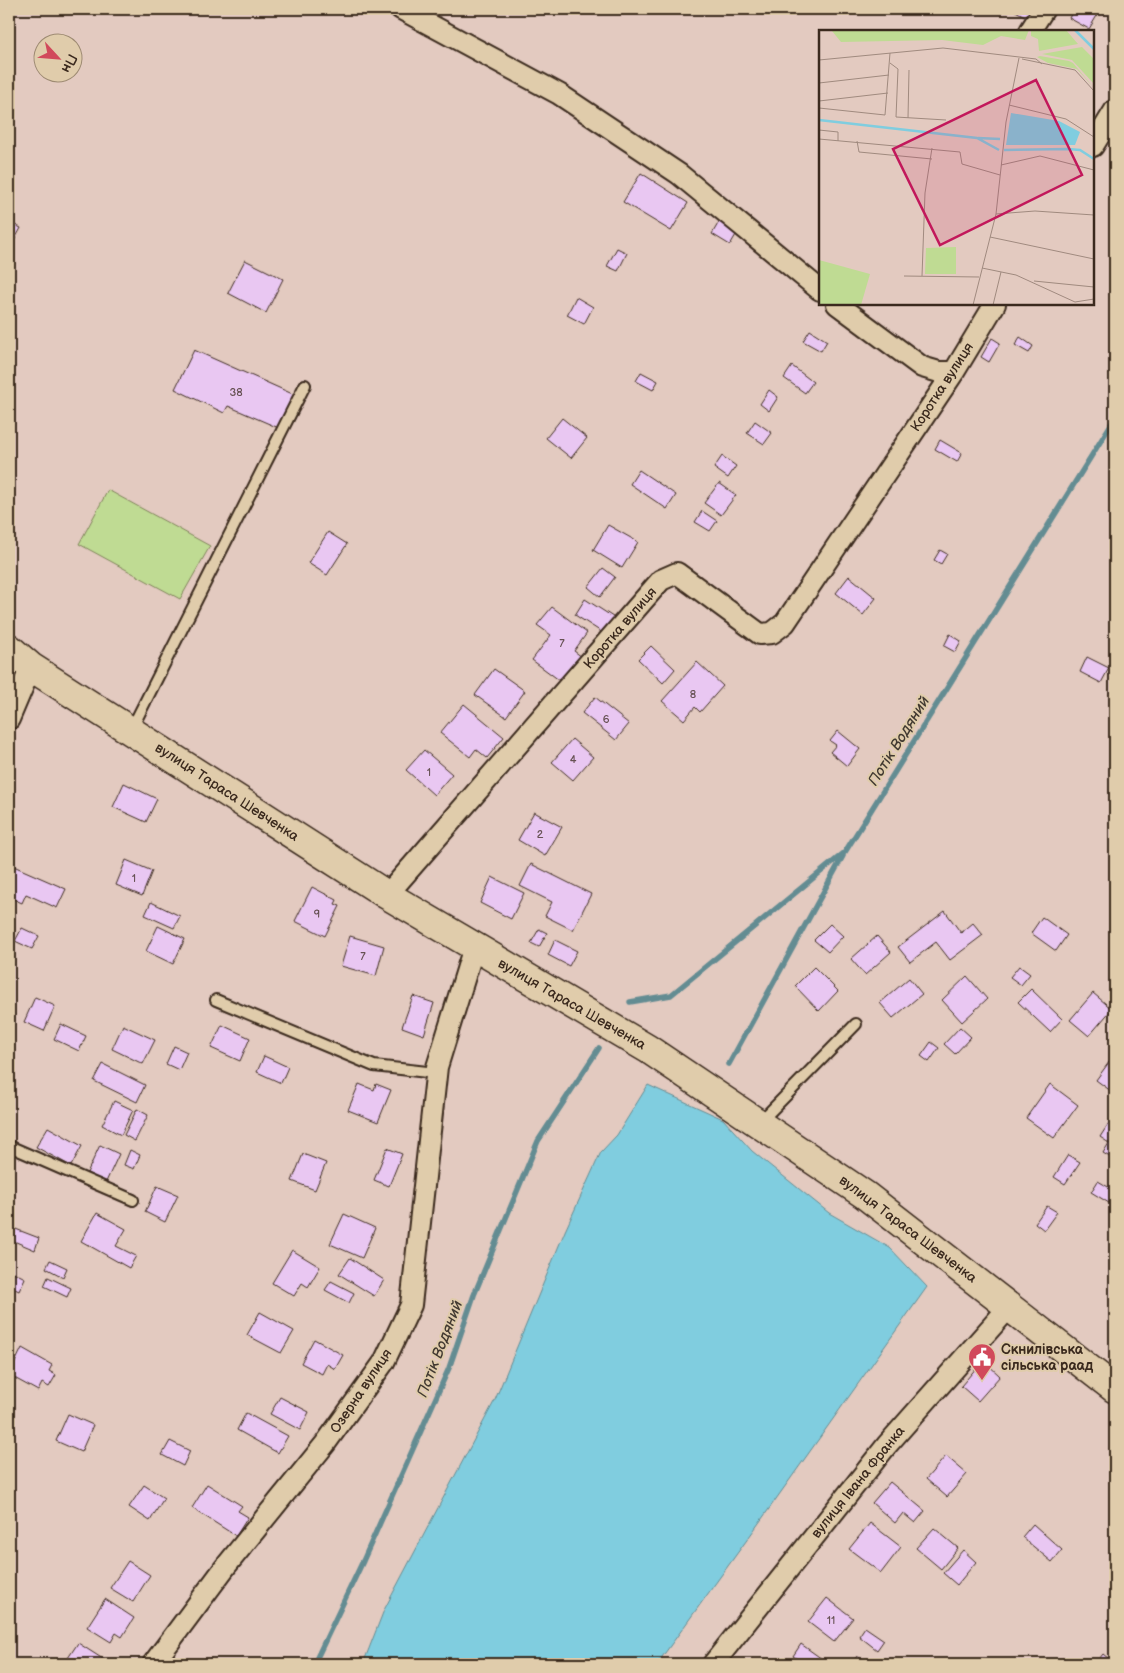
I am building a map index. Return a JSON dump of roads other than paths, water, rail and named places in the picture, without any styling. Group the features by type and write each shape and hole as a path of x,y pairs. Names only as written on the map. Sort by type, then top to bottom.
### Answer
{"street":[{"path":"402,9 559,94 671,168 819,289"},
{"path":"1031,30 1044,9"},
{"path":"1094,144 1115,110"},
{"name":"Коротка вулиця","path":"387,895 662,580 677,574 760,634 772,633 785,623 954,372 995,305"},
{"path":"849,308 922,367 939,372 954,372"},
{"name":"вулиця Тараса Шевченка","path":"9,648 31,667 387,895 648,1049 759,1123 865,1195 1115,1389"},
{"path":"9,719 31,667"},
{"name":"Озерна вулиця","path":"153,1664 226,1566 325,1444 384,1362 411,1305 436,1073 474,947"},
{"name":"вулиця Івана Франка","path":"713,1664 887,1445 1010,1306"}],"lane":[{"path":"130,731 304,385"},
{"path":"216,1000 374,1066 436,1073"},
{"path":"759,1123 856,1024"},
{"path":"9,1146 133,1200"}],"water":[{"path":"648,1085 723,1119 752,1151 829,1213 890,1248 927,1287 657,1664 363,1664 384,1610 495,1400 565,1231 601,1152 617,1135"}],"waterway":[{"name":"Потік Водяний","path":"630,1002 671,995 845,852 1115,418"},
{"path":"729,1064 843,856"},
{"name":"Потік Водяний","path":"314,1664 363,1561 449,1368 474,1295 538,1141 599,1048"}],"place":[{"name":"Скнилівська сільська раад","path":"982,1381"}]}
